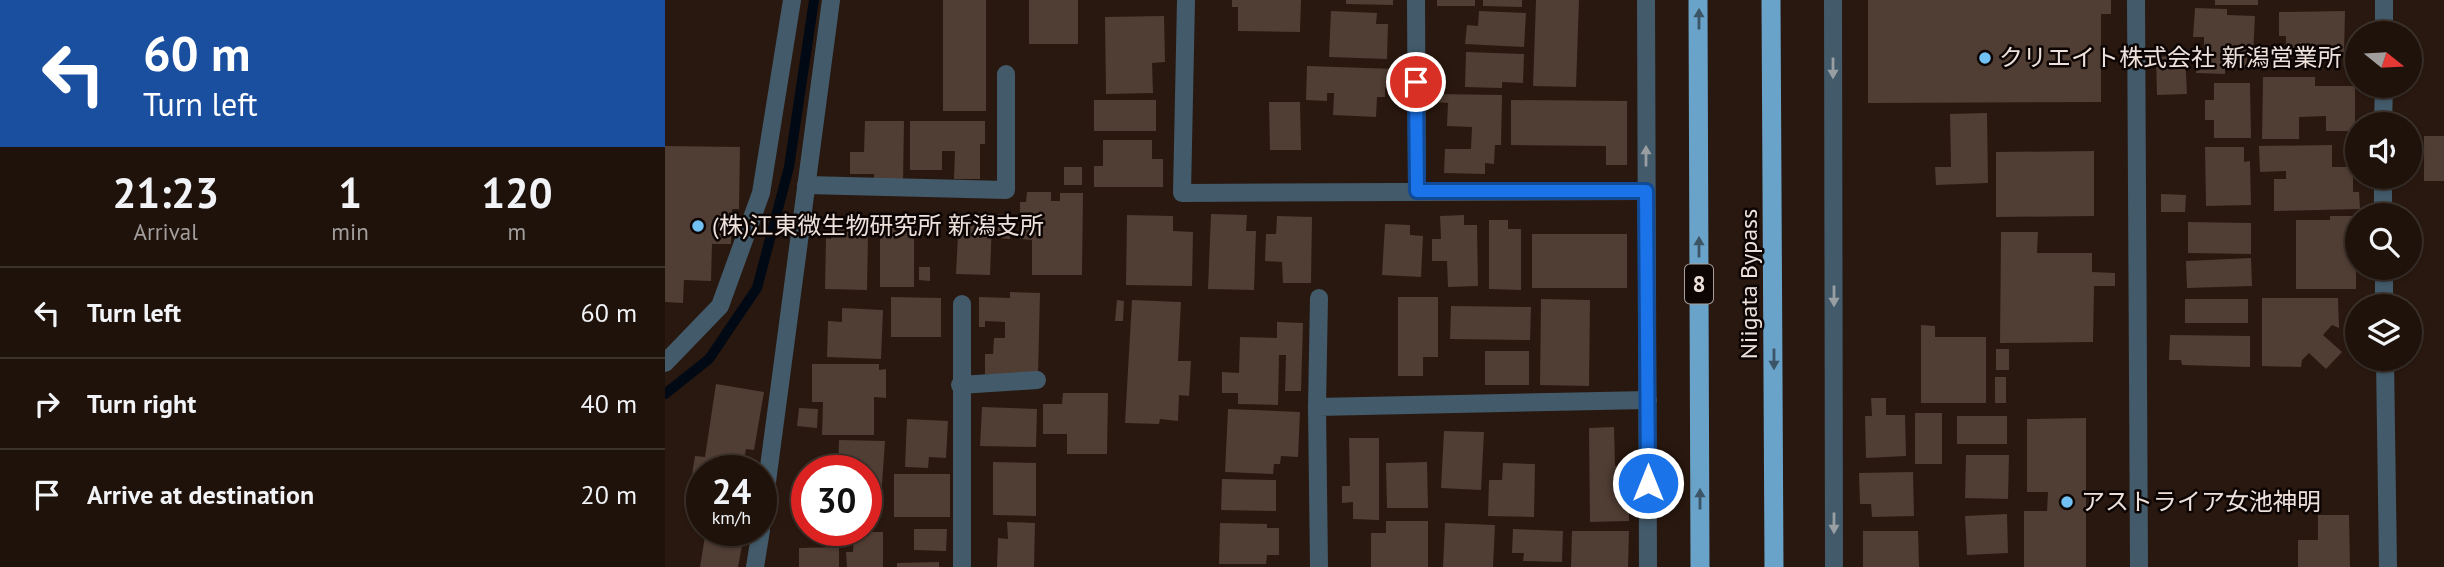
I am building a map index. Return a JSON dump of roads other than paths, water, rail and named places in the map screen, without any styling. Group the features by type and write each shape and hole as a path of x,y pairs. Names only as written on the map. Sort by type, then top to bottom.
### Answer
{"highway":[{"name":"Niigata Bypass","path":"1699,0 1700,567"},
{"name":"Niigata Bypass","path":"1771,0 1774,567"},
{"path":"1773,169 1780,0"}],"street":[{"path":"665,363 720,306 761,193 792,0"},
{"path":"771,455 831,0"},
{"path":"1186,0 1182,193 1646,191"},
{"path":"1416,0 1417,191"},
{"path":"1646,0 1648,567"},
{"path":"1833,0 1835,567"},
{"path":"2136,0 2139,567"},
{"path":"2384,0 2384,21"},
{"path":"806,185 1006,190 1006,74"},
{"path":"1319,298 1319,567"},
{"path":"962,567 960,385 963,304"},
{"path":"2385,371 2388,567"},
{"path":"960,385 1037,380"},
{"path":"1317,407 1648,400"},
{"path":"755,567 758,546"}],"waterway":[{"path":"665,394 709,359 757,288 789,167 814,0"}],"place":[{"name":"クリエイト株式会社 新潟営業所","path":"1985,58"},
{"name":"(株)江東微生物研究所 新潟支所","path":"698,226"},
{"name":"アストライア女池神明","path":"2067,502"}]}
